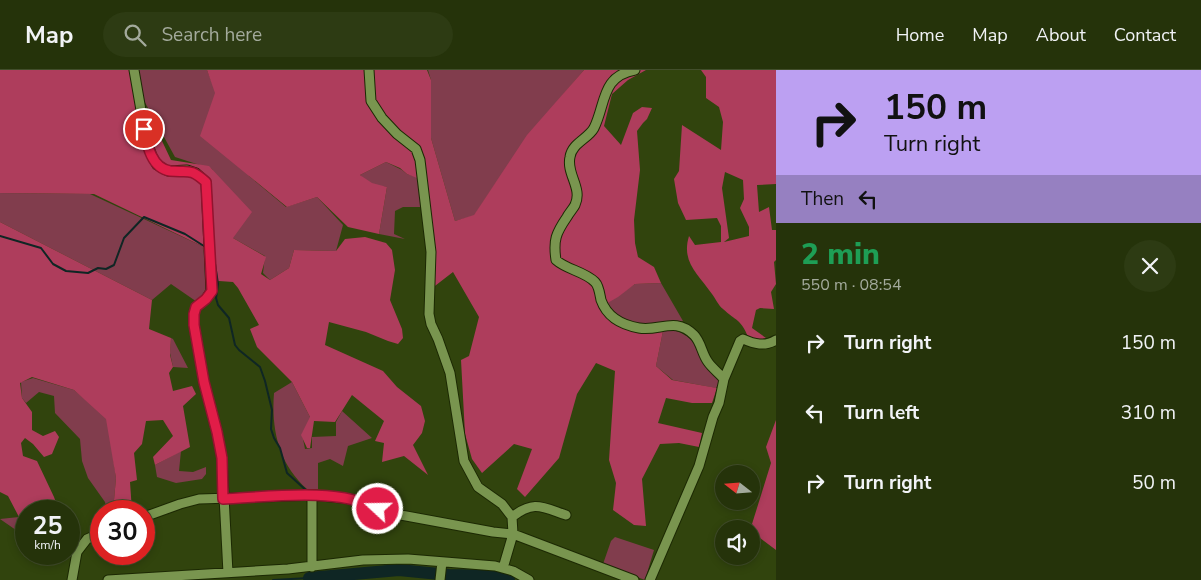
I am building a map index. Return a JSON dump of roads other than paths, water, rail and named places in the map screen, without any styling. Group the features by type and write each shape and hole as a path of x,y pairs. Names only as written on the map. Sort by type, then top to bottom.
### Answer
{"street":[{"path":"134,70 146,139 157,165 168,171 187,170 196,173 206,182 212,291 196,307 194,325 204,382 222,458 228,573"},
{"path":"369,70 371,101 382,118 397,134 416,148 420,160 432,252 429,314 431,324 450,373 464,461 478,487 502,504 512,517 513,534 503,568"},
{"path":"635,70 620,75 609,85 594,129 575,147 570,156 570,170 578,192 575,205 558,231 554,243 556,260 562,266 584,274 597,284 602,302 608,314 622,323 641,329 671,324 683,328 694,335 708,362 724,379"},
{"path":"650,580 699,466 713,417 719,404 724,379 740,341 744,339 764,345 776,340"},
{"path":"312,495 312,566"},
{"path":"155,513 199,499 312,495 366,502 378,509 400,515 513,534 634,580"},
{"path":"512,517 522,509 538,506 566,515"},
{"path":"72,580 77,552 90,538"},
{"path":"108,580 408,559 483,564 513,571 528,580"},
{"path":"440,580 442,562"}],"waterway":[{"path":"0,236 41,248 53,264 66,271 88,273 98,268 106,269 114,265 124,238 144,217 185,234 207,248"},
{"path":"214,257 218,284 216,298 218,305 229,318 235,345 260,367 272,410 271,429 280,448 287,473 308,492"},
{"path":"273,580 309,578 309,568"},
{"path":"309,578 399,570 449,575 492,576 509,580"}]}
